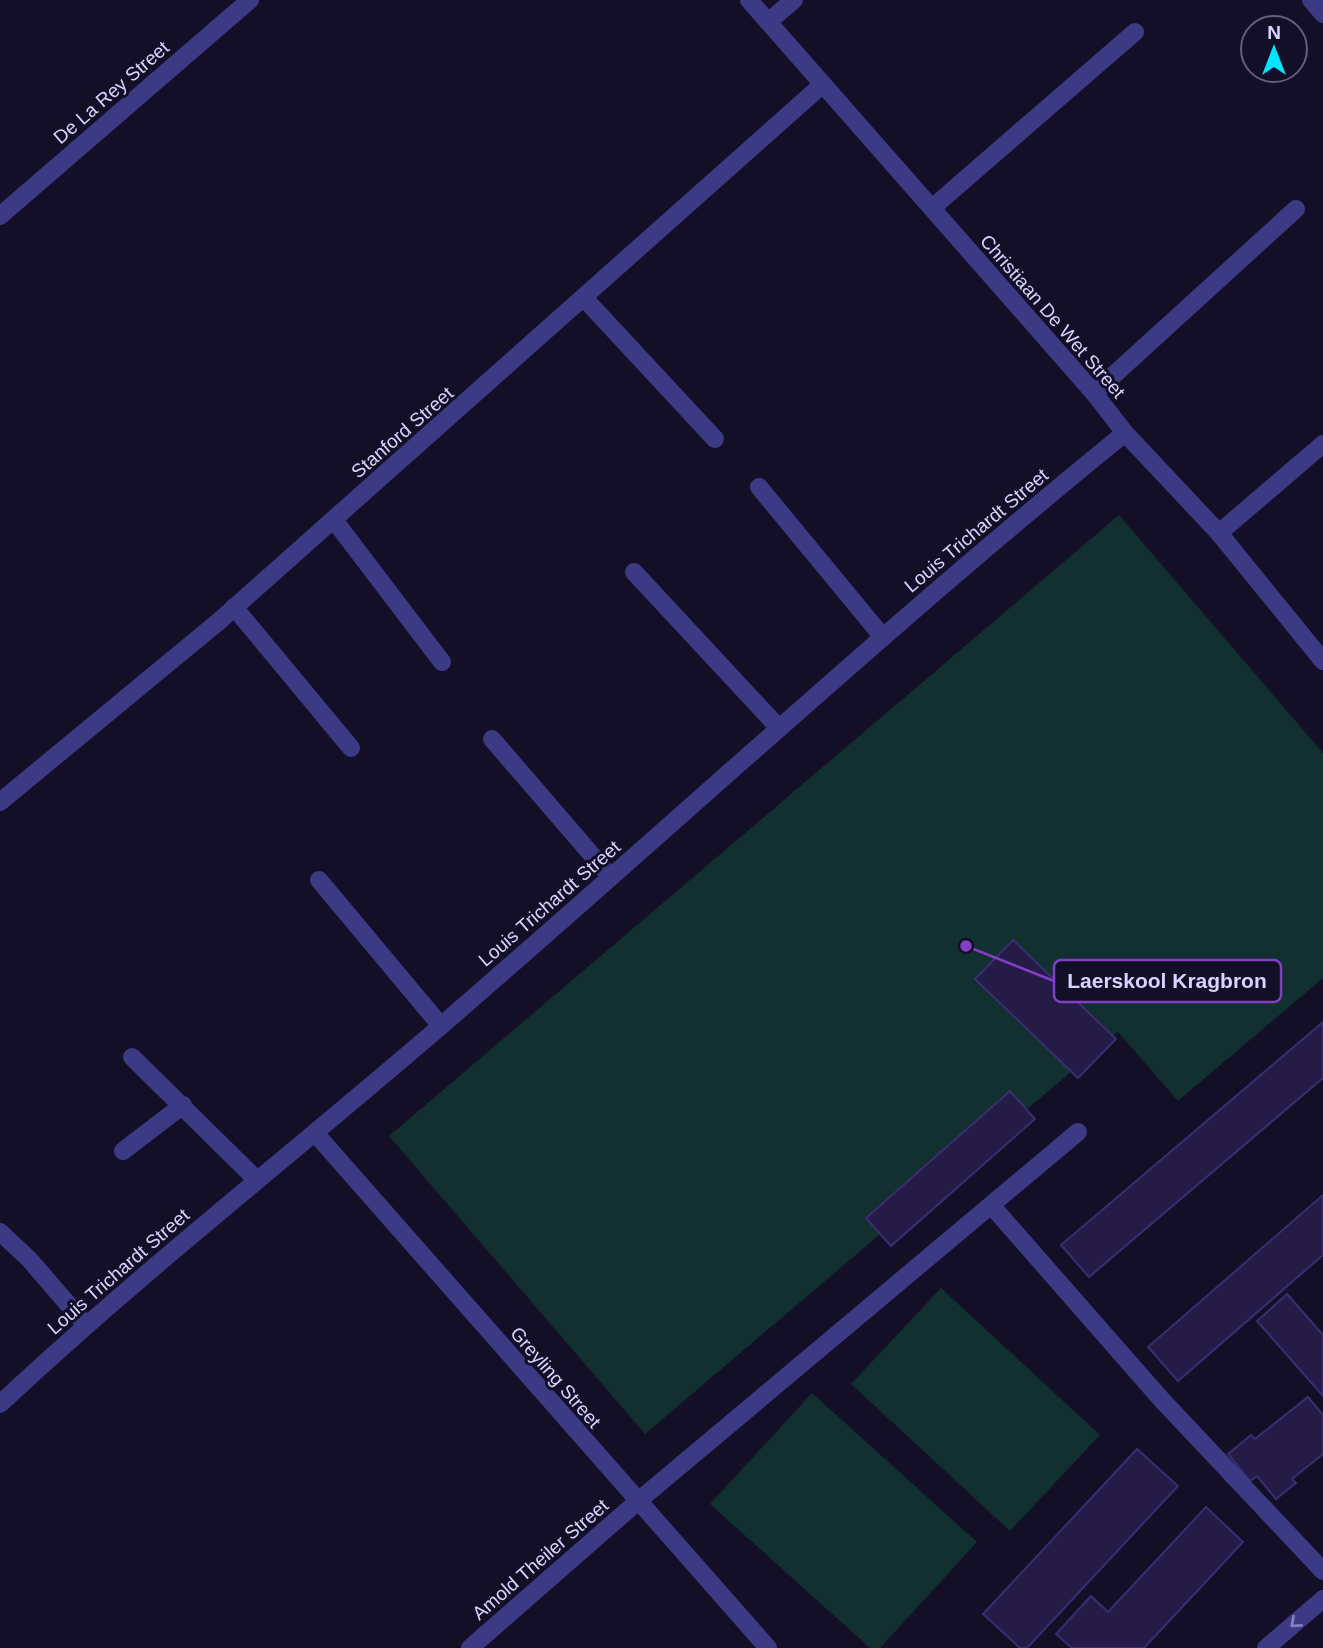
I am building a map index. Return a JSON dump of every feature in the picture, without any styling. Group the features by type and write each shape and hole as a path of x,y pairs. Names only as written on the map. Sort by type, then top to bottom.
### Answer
{"street":[{"name":"De La Rey Street","path":"0,216 250,0"},
{"name":"Christiaan De Wet Street","path":"749,0 1094,393 1125,433 1219,533 1323,661"},
{"path":"768,22 794,0"},
{"path":"1311,0 1323,14"},
{"path":"932,208 1135,32"},
{"name":"Stanford Street","path":"0,802 334,520 822,84"},
{"path":"1094,393 1296,209"},
{"path":"584,298 715,439"},
{"name":"Louis Trichardt Street","path":"0,1404 85,1324 441,1026 882,636 1125,433"},
{"path":"1219,533 1323,444"},
{"path":"759,487 882,636"},
{"path":"334,520 442,662"},
{"path":"634,572 779,727"},
{"path":"234,607 351,748"},
{"path":"492,739 610,876"},
{"path":"319,880 441,1026"},
{"path":"132,1057 257,1180"},
{"path":"123,1151 183,1105"},
{"name":"Amold Theiler Street","path":"470,1648 637,1502 1079,1132"},
{"name":"Greyling Street","path":"315,1133 768,1648"},
{"path":"991,1205 1161,1399 1323,1571"},
{"path":"0,1233 29,1259 85,1324"},
{"path":"1266,1648 1323,1599"}],"green space":[{"path":"1119,515 1323,753 1323,978 1178,1101 1118,1032 645,1434 389,1136"},
{"path":"941,1288 1100,1435 1010,1531 851,1384"},
{"path":"812,1393 977,1542 880,1648 870,1648 710,1504"}],"building":[{"path":"1013,940 1116,1039 1078,1078 975,979"},
{"path":"1323,1022 1323,1078 1089,1277 1061,1245"},
{"path":"1010,1091 1035,1119 891,1246 866,1218"},
{"path":"1323,1195 1323,1255 1178,1381 1148,1347"},
{"path":"1287,1294 1323,1335 1323,1396 1257,1321"},
{"path":"1308,1397 1323,1415 1323,1454 1292,1479 1296,1483 1276,1499 1257,1476 1250,1481 1228,1454 1251,1435 1255,1439"},
{"path":"1137,1449 1178,1486 1027,1648 1020,1648 983,1614"},
{"path":"1206,1507 1243,1542 1144,1648 1072,1648 1056,1634 1091,1596 1108,1612"}],"place":[{"name":"Laerskool Kragbron","path":"966,946"}]}
